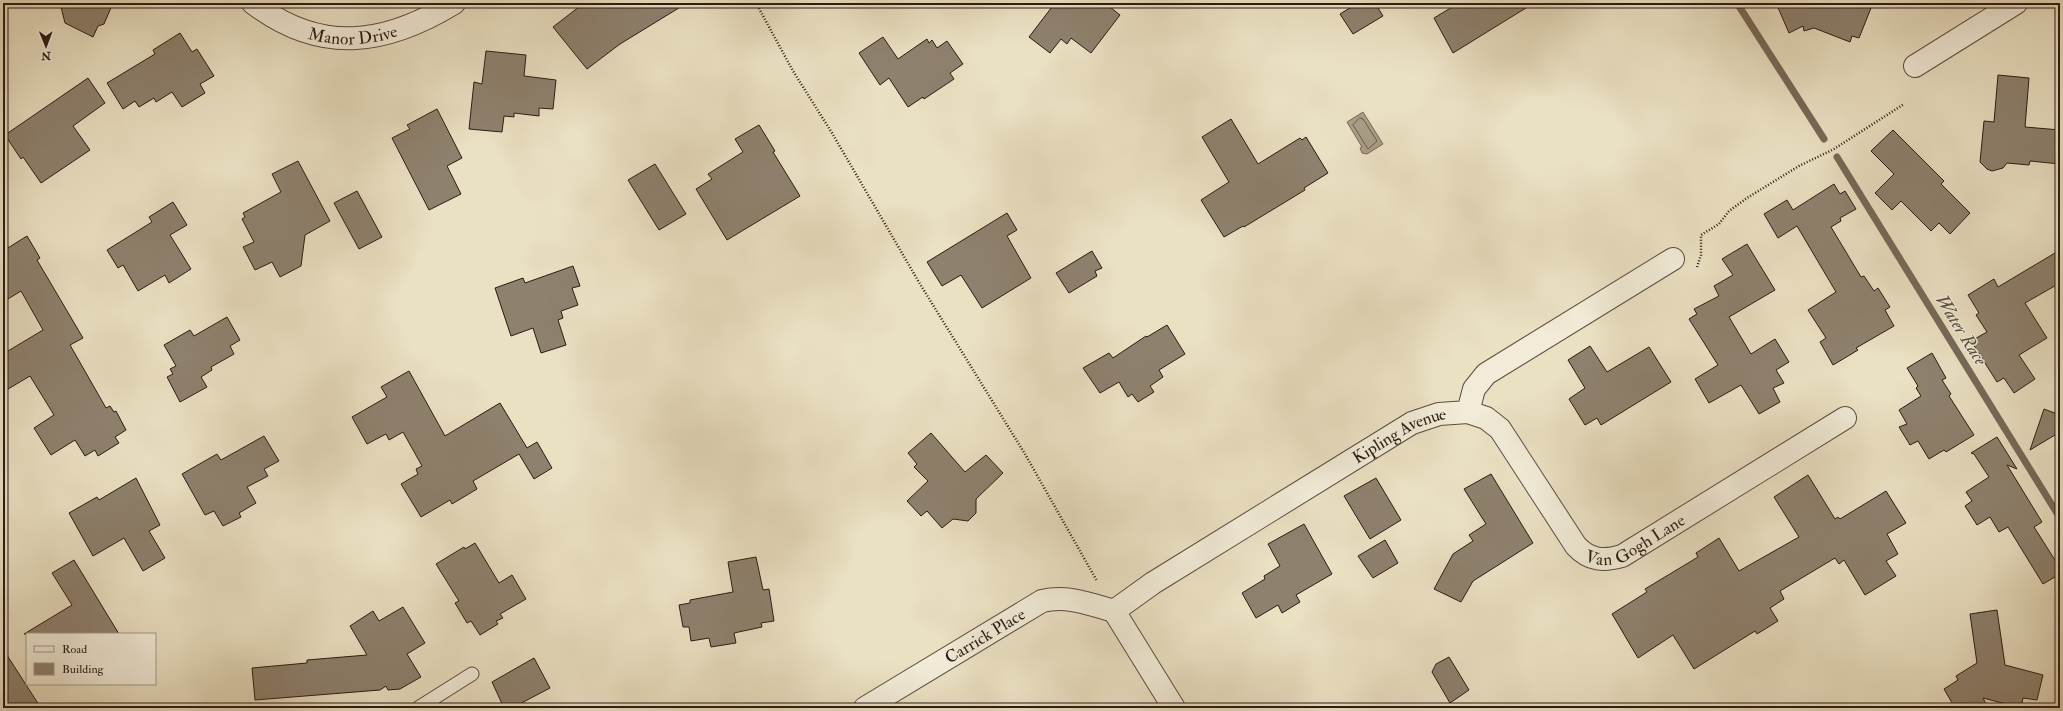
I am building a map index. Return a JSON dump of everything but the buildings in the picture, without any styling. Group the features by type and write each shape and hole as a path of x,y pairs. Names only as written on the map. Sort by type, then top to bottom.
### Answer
{"street":[{"name":"Manor Drive","path":"253,3 284,23 309,32 341,39 368,38 403,29 454,3"},
{"path":"1915,66 2016,3"},
{"name":"Kipling Avenue","path":"1114,611 1153,583 1412,423 1439,414 1468,412 1474,389 1486,374 1673,259"},
{"name":"Van Gogh Lane","path":"1468,412 1486,418 1500,428 1576,546 1589,556 1608,560 1622,556 1845,418"},
{"name":"Carrick Place","path":"865,708 1042,601 1058,598 1078,600 1114,611"},
{"path":"1114,611 1174,708"}],"lane":[{"path":"418,708 472,674"}],"path":[{"path":"756,3 793,71 832,133 917,279 1025,454 1114,611"},
{"path":"1695,269 1701,256 1701,235 1719,224 1732,208 1799,166 1834,149 1904,104"}],"water":[{"path":"1363,112 1383,144 1367,154 1362,153 1360,148 1362,147 1347,122"}],"waterway":[{"name":"Water Race","path":"1737,3 1824,139"},
{"name":"Water Race","path":"1837,157 2060,518"}]}
